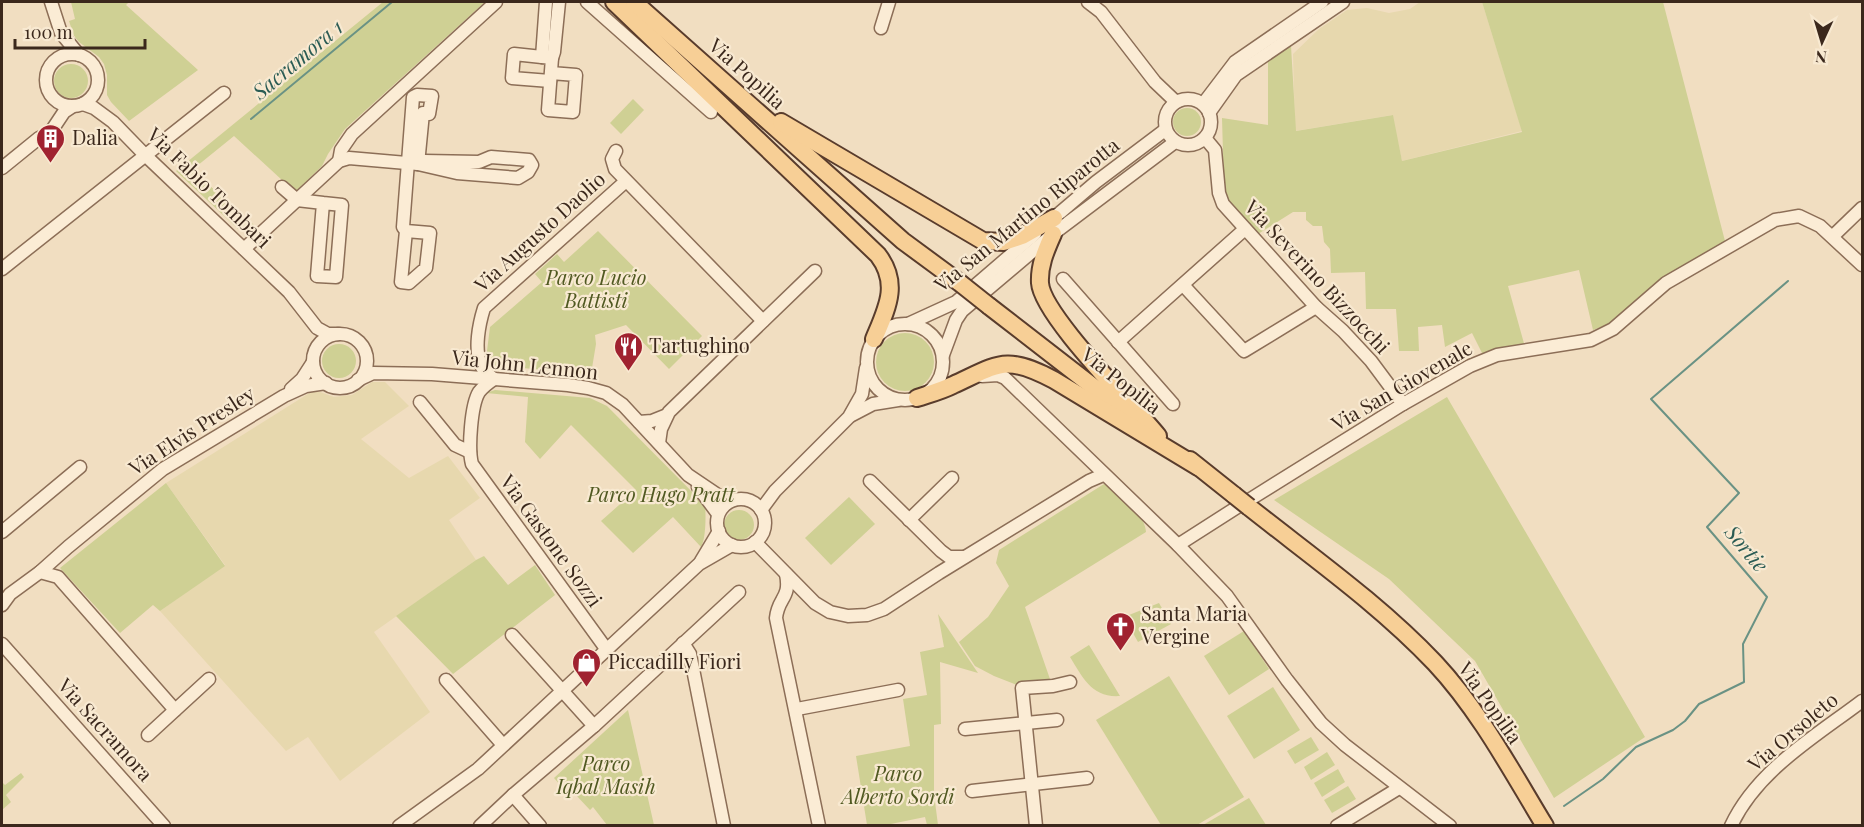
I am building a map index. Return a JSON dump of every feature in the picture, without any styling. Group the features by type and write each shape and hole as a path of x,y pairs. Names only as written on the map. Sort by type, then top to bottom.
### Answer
{"main road":[{"path":"614,2 885,264 891,284 890,296 874,339"},
{"name":"Via Popilia","path":"634,2 903,241 1379,609 1436,664 1482,723 1545,825"},
{"path":"738,94 799,134 984,241 1004,242 1053,226"},
{"path":"1053,226 1041,261 1040,284 1048,306 1158,436"},
{"path":"917,398 951,386 993,366 1003,364 1034,370 1198,467"}],"street":[{"path":"51,2 61,33 79,55"},
{"path":"339,161 341,150 352,134 496,2"},
{"path":"546,2 547,57 550,77 512,78 514,54 547,57 554,52 559,2"},
{"path":"587,2 711,112"},
{"path":"881,28 889,2"},
{"path":"1088,2 1100,7 1155,82 1176,102"},
{"path":"1206,109 1235,63 1322,2"},
{"path":"1206,109 1236,75 1343,2"},
{"path":"55,61 61,33"},
{"path":"2,168 39,138 50,133 64,112 78,105 88,100 96,90 98,76 86,58 79,55 66,55 50,67 46,80 47,87 60,103 78,105"},
{"path":"1155,82 1166,113 1165,130 1168,136 1176,142 1191,146 1205,138 1211,126 1206,109 1190,99 1176,102 1166,113"},
{"name":"Via Fabio Tombari","path":"96,90 100,102 113,122"},
{"path":"2,269 224,93"},
{"path":"406,231 403,227 416,163 423,113 429,114 432,96 413,97 416,163"},
{"path":"39,138 54,114 55,99"},
{"name":"Via Fabio Tombari","path":"78,105 94,108 113,122 289,292 317,328 327,333 338,334"},
{"name":"Via San Martino Riparotta","path":"943,355 956,320 962,311 1053,226 1096,182 1165,130"},
{"name":"Via Severino Bizzocchi","path":"1205,138 1215,150 1219,193 1223,204 1316,307 1371,361 1403,404"},
{"name":"Via San Martino Riparotta","path":"908,324 956,302 1053,226 1176,142"},
{"name":"Via Augusto Daolio","path":"616,151 612,164 626,181 763,321"},
{"path":"244,249 339,161 349,158 416,163 444,171 518,178 528,172 532,165 529,160 488,158 479,162 424,161 416,163"},
{"path":"487,175 488,158"},
{"name":"Via Augusto Daolio","path":"494,380 480,364 478,350 480,319 484,308 626,181"},
{"path":"282,187 297,200 342,205 336,277 318,276 323,203"},
{"path":"1833,236 1863,208"},
{"name":"Via San Giovenale","path":"1178,545 1243,502 1403,404 1470,366 1497,355 1591,340 1612,329 1666,283 1775,220 1799,216 1820,226 1863,265"},
{"path":"1118,342 1245,229"},
{"path":"659,443 661,429 667,415 815,271"},
{"path":"1063,279 1173,404"},
{"name":"Via Fabio Tombari","path":"278,281 314,334 316,343 314,357"},
{"path":"1183,285 1244,351 1316,307"},
{"path":"757,506 849,417 862,394 870,346 874,339 890,327 908,324 920,327 931,334 943,355 941,373 932,389 917,398 873,404 849,417"},
{"path":"338,334 354,338 365,350 366,366 358,381 342,387 326,384 317,374 314,357 323,339 338,334"},
{"name":"Via John Lennon","path":"365,350 371,360 381,366 432,374"},
{"path":"456,376 468,369 478,350"},
{"name":"Via Elvis Presley","path":"284,396 302,379 314,357"},
{"path":"867,364 868,373 877,388 884,394 900,400"},
{"name":"Via John Lennon","path":"358,381 373,373 432,374 588,388 606,393 615,399 659,443 688,475 718,514"},
{"path":"967,378 990,374 1005,378 1033,403 1227,596 1321,723 1399,788 1450,825"},
{"name":"Via Gastone Sozzi","path":"456,376 465,383 474,407"},
{"name":"Via Gastone Sozzi","path":"494,380 478,394 474,407 470,452 474,468 607,650"},
{"name":"Via Elvis Presley","path":"28,579 59,557 68,547 163,469 284,396 306,386 326,384"},
{"name":"Via Gastone Sozzi","path":"420,402 455,445 470,452"},
{"path":"639,422 652,421 667,415"},
{"path":"2,532 80,467"},
{"name":"Via John Lennon","path":"688,475 728,502"},
{"path":"755,542 814,603 830,612 848,616 867,615 884,609 1089,481 1103,475"},
{"path":"909,520 952,478"},
{"path":"870,482 941,551 949,557 965,557"},
{"path":"742,499 757,506 764,523 763,530 755,542 740,546 732,545 723,539 717,521 718,514 728,502 742,499"},
{"path":"699,564 719,531"},
{"path":"929,540 942,571"},
{"path":"399,825 478,769 699,564 732,545"},
{"name":"Via Elvis Presley","path":"2,605 6,596 56,553 68,547"},
{"path":"941,551 942,571"},
{"path":"58,577 59,557"},
{"path":"40,572 58,577 175,710"},
{"path":"786,574 789,586 777,610 776,618 819,825"},
{"path":"480,825 594,726 739,592"},
{"path":"779,626 780,615 785,605 804,592"},
{"path":"512,635 594,726"},
{"path":"683,643 690,654 724,825"},
{"name":"Via Sacramora","path":"2,644 164,825"},
{"name":"Via Sacramora","path":"2,651 16,660"},
{"path":"148,735 209,679"},
{"path":"446,680 503,745"},
{"path":"1036,825 1022,688 1053,686 1070,682"},
{"path":"796,709 898,690"},
{"name":"Via Orsoleto","path":"1731,825 1750,794 1780,763 1863,701"},
{"path":"965,729 1058,720"},
{"path":"972,791 1087,778"},
{"path":"1337,825 1399,788"},
{"path":"513,795 540,825"}],"shaded area":[{"path":"1420,2 1482,2 1522,131 1402,161 1392,115 1295,131 1293,54 1319,29 1347,10 1367,8 1389,13 1410,9"},
{"path":"372,382 385,382 409,406 361,439 409,478 448,456 480,498 449,520 476,560 374,632 430,712 340,781 308,737 286,751 160,611 225,565 166,483 311,392 320,392 334,397 352,395"}],"green space":[{"path":"71,2 129,2 126,5 198,70 129,121 107,95 107,75 104,64 74,36 69,21 75,19"},
{"path":"383,2 485,2 345,129 322,166 295,192 234,136 192,170 254,225 246,230 238,229 176,171"},
{"path":"1482,2 1663,2 1725,241 1656,283 1609,324 1593,330 1579,270 1508,286 1525,347 1483,355 1472,333 1445,347 1442,325 1418,327 1419,351 1399,351 1396,309 1366,309 1365,272 1331,273 1330,249 1324,242 1322,226 1313,226 1306,220 1306,212 1293,212 1258,234 1229,201 1224,188 1222,118 1268,125 1268,61 1291,46 1296,131 1393,115 1402,161 1522,132"},
{"path":"71,64 83,69 88,81 83,93 71,98 59,93 54,81 59,69"},
{"path":"633,99 644,110 621,134 610,123"},
{"path":"1187,108 1197,112 1201,122 1197,132 1187,136 1177,132 1173,122 1177,112"},
{"name":"Parco Lucio Battisti","path":"598,231 702,336 669,369 626,325 595,335 596,344 591,374 488,365 486,359 490,327 542,282 535,274 557,254 564,262"},
{"path":"899,333 911,333 926,341 934,356 934,368 926,383 911,391 899,391 884,383 876,368 876,356 884,341"},
{"path":"339,344 351,349 356,361 351,373 339,378 327,373 322,361 327,349"},
{"name":"Parco Hugo Pratt","path":"495,390 590,398 607,406 705,505 705,533 701,547 673,517 633,553 601,521 636,490 571,425 540,459 525,442 528,397 486,393"},
{"path":"1447,397 1645,737 1554,798 1475,661 1389,579 1274,500"},
{"path":"166,483 225,566 160,611 153,605 120,633 60,568"},
{"path":"1104,484 1124,498 1136,511 1145,525 1146,532 1025,607 1051,682 1017,685 975,666 959,642 988,617 1009,586 996,563 999,550"},
{"path":"849,497 875,524 831,565 805,538"},
{"path":"739,510 750,514 754,525 750,536 739,540 728,536 724,525 728,514"},
{"path":"484,556 508,585 535,565 555,595 453,674 396,616"},
{"path":"1159,603 1171,624 1138,642 1124,617"},
{"name":"Parco Alberto Sordi","path":"938,614 978,673 940,662 941,724 934,725 934,794 938,825 927,825 925,817 886,825 867,825 856,756 910,746 903,699 927,695 920,652 944,647"},
{"path":"1244,631 1269,669 1229,695 1204,656"},
{"path":"1089,645 1120,696 1110,696 1095,690 1084,679 1070,657"},
{"path":"1169,676 1244,797 1197,825 1161,825 1096,720"},
{"path":"1273,687 1300,730 1254,759 1227,716"},
{"name":"Parco Iqbal Masih","path":"628,710 654,825 607,825 593,807 590,810 575,794 571,797 554,778"},
{"path":"1311,737 1319,750 1295,764 1287,751"},
{"path":"1327,752 1335,765 1311,780 1304,767"},
{"path":"1338,769 1345,782 1322,797 1314,783"},
{"path":"21,773 24,777 6,795 11,802 2,810 2,782 5,785"},
{"path":"1348,786 1356,799 1332,813 1324,800"},
{"path":"1249,798 1266,825 1203,825"}],"waterway":[{"name":"Sacramora 1","path":"251,119 392,2"},
{"name":"Sortie","path":"1564,806 1603,779 1636,747 1673,730 1685,721 1699,704 1744,682 1743,644 1767,597 1707,527 1739,493 1651,399 1788,281"}],"place":[{"name":"Dalia","path":"51,164"},
{"name":"Tartughino","path":"628,372"},
{"name":"Santa Maria Vergine","path":"1120,652"},
{"name":"Piccadilly Fiori","path":"587,688"}]}
